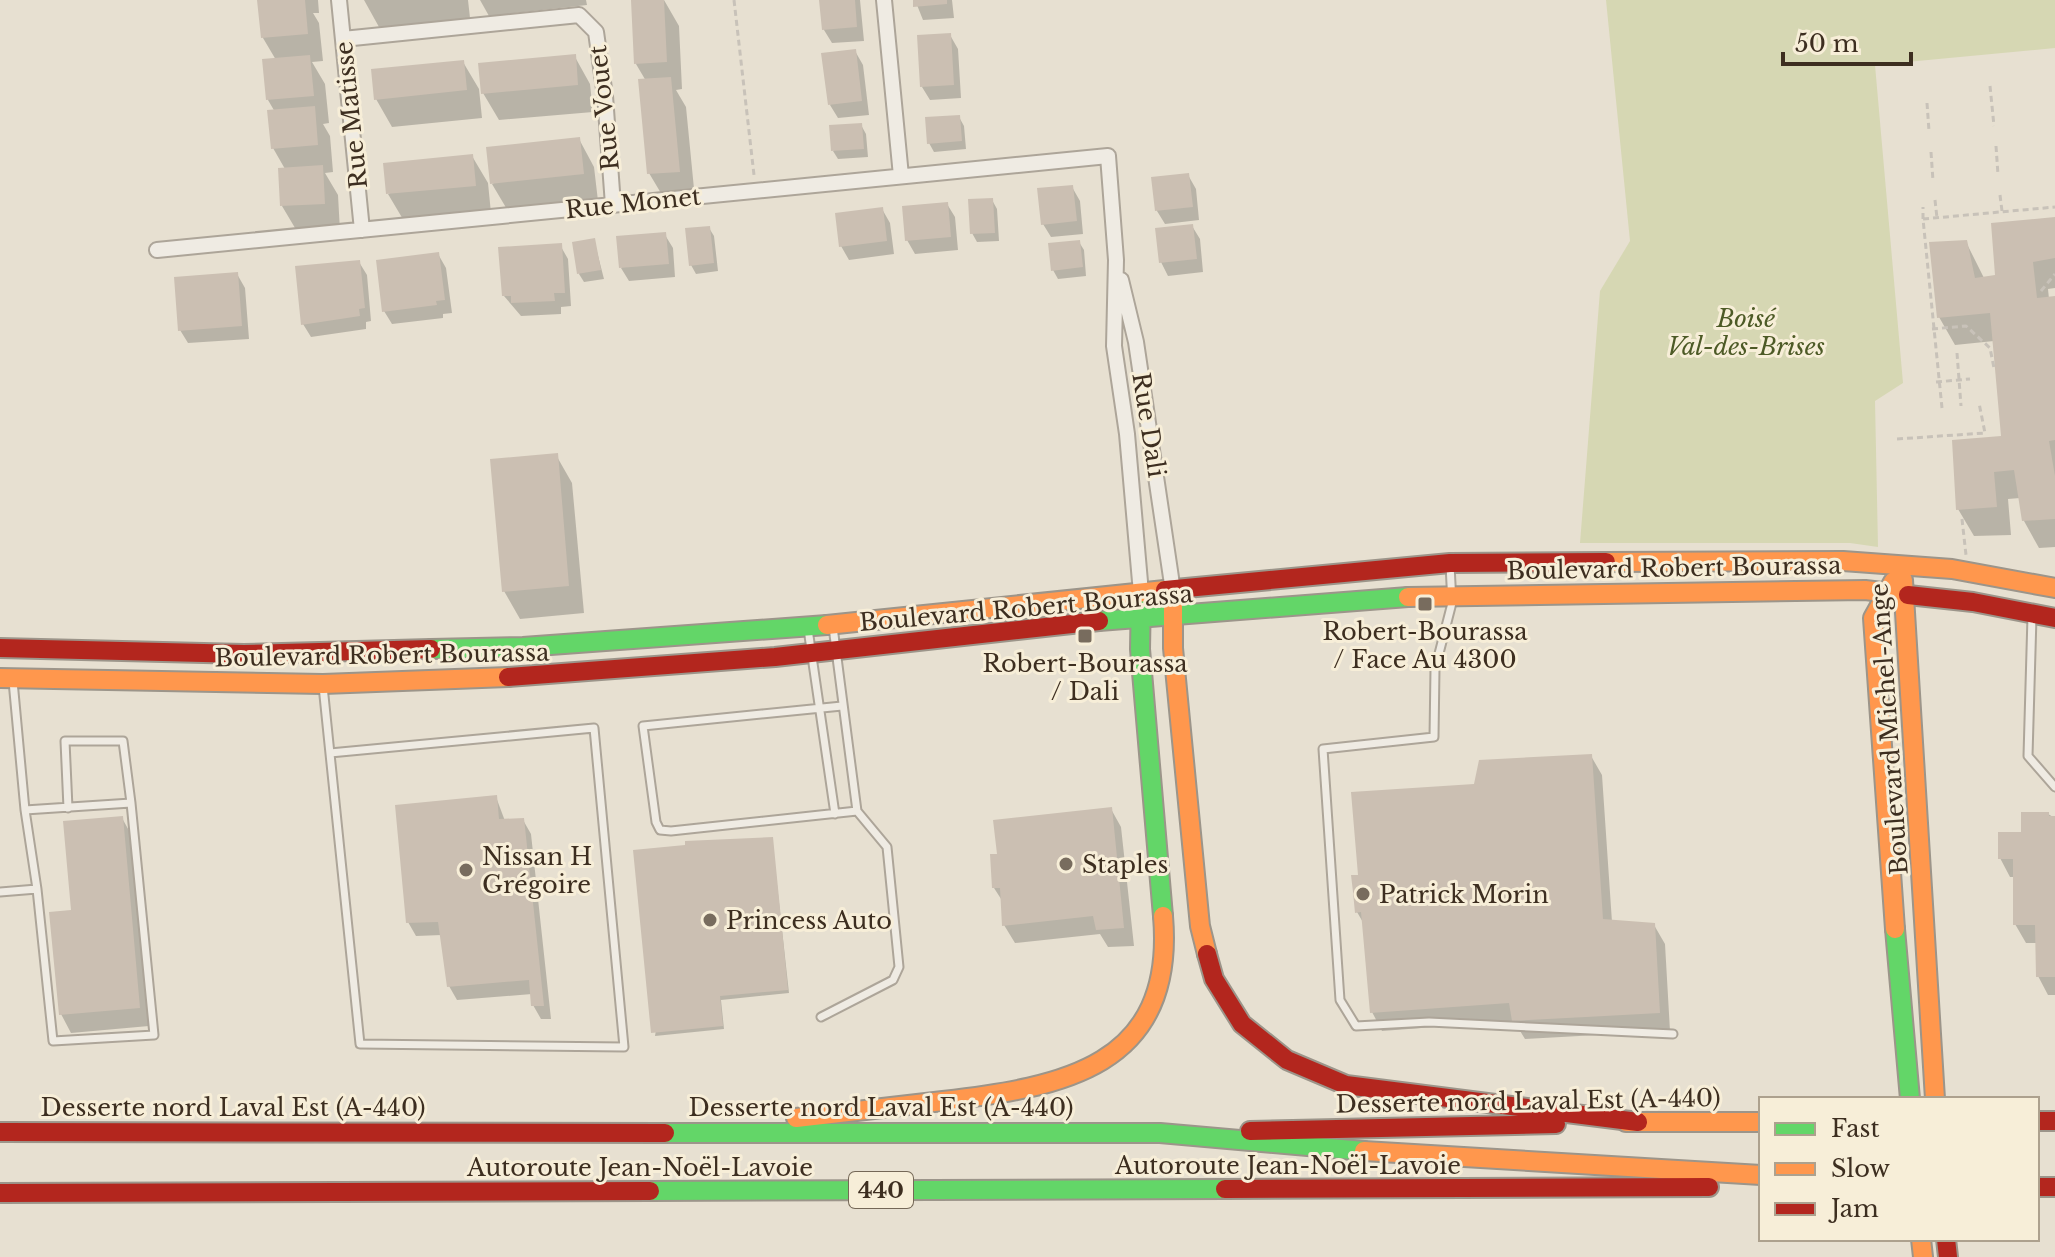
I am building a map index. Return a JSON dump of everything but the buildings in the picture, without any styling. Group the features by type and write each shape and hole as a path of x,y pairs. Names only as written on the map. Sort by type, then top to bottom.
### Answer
{"main road":[{"name":"Boulevard Robert Bourassa","path":"0,648 155,653 375,653 581,644 833,625 1450,563 1778,559 1902,564 1971,571 2055,588"},
{"name":"Boulevard Michel-Ange","path":"1902,564 1896,592 1934,1090"},
{"path":"1173,591 1200,926 1214,979 1242,1024 1287,1060 1346,1085 1638,1122"},
{"name":"Boulevard Robert Bourassa","path":"7,678 323,684 540,676 811,653 1140,618 1451,594 1896,592 2055,618"},
{"name":"Boulevard Michel-Ange","path":"1896,592 1873,618 1909,1091"},
{"path":"710,1130 1043,1087 1091,1070 1131,1037 1146,1015 1157,989 1164,932 1140,618 1141,593"},
{"name":"Desserte nord Laval Est (A-440)","path":"0,1132 710,1130 1160,1133 1759,1122"},
{"path":"1160,1133 1369,1151 1759,1175"},
{"name":"Autoroute Jean-Noël-Lavoie","path":"0,1193 1759,1187"}],"street":[{"name":"Rue Matisse","path":"339,0 362,230"},
{"path":"884,0 901,176"},
{"name":"Rue Vouet","path":"343,39 579,15 596,32 605,96 613,205"},
{"name":"Rue Monet","path":"157,250 1108,156"},
{"name":"Rue Dali","path":"1108,156 1116,260 1114,346 1127,434 1141,593"},
{"name":"Rue Dali","path":"1116,260 1138,357 1173,591"}],"lane":[{"path":"1450,563 1452,603 1435,669 1434,737 1323,749 1340,1000 1356,1026 1429,1022 1673,1034"},
{"path":"2033,613 2028,756 2055,787"},
{"path":"821,1017 893,980 898,973 887,847 857,811 833,625"},
{"path":"807,626 835,814"},
{"path":"7,678 37,889 53,1041 154,1035 123,741 65,741 68,808"},
{"path":"323,684 330,753 360,1044 624,1047 594,728 330,753"},
{"path":"842,706 643,726 656,822 660,830 671,831 857,811"},
{"path":"25,810 131,803"},
{"path":"0,892 37,889"}],"path":[{"path":"734,0 755,191"},
{"path":"1990,86 1994,126"},
{"path":"1927,103 1929,131"},
{"path":"1996,146 1998,175"},
{"path":"1931,152 1933,181"},
{"path":"2000,195 2002,212"},
{"path":"1935,200 1937,218"},
{"path":"1923,207 1932,329 1942,408"},
{"path":"1923,219 2055,207"},
{"path":"2041,291 2055,274"},
{"path":"1932,329 1966,326 1990,348 1994,368"},
{"path":"1957,353 1961,406"},
{"path":"1938,381 1970,379"},
{"path":"1897,439 1985,433 1979,403"},
{"path":"1962,519 1966,560"}],"green space":[{"name":"Boisé Val-des-Brises","path":"1606,0 2055,0 2055,48 1875,65 1903,383 1875,401 1878,547 1850,543 1580,543 1600,291 1630,241"}],"traffic: fast":[{"path":"1141,593 1140,649 1163,916"},
{"path":"1099,621 1408,597"},
{"path":"431,649 523,647 827,625"},
{"path":"1895,929 1910,1097"},
{"path":"665,1133 1160,1133 1364,1151"},
{"path":"650,1191 1225,1189"}],"traffic: slow":[{"path":"1606,562 1843,561 1952,569 2055,588"},
{"path":"1903,580 1935,1097"},
{"path":"1893,582 1873,618 1895,929"},
{"path":"827,625 1165,590"},
{"path":"1408,597 1865,590 1908,595"},
{"path":"1173,591 1173,648 1200,926 1207,954"},
{"path":"0,678 323,684 508,677"},
{"path":"796,1118 1029,1088 1068,1076 1102,1060 1130,1038 1151,1007 1162,967 1163,916"},
{"path":"1626,1122 1759,1122"},
{"path":"1364,1151 1759,1175"},
{"path":"1921,1241 1923,1257"}],"traffic: jam":[{"path":"1165,590 1450,563 1606,562"},
{"path":"1908,595 1973,602 2055,618"},
{"path":"508,677 775,657 1099,621"},
{"path":"0,648 244,654 431,649"},
{"path":"1207,954 1214,979 1242,1024 1287,1060 1346,1085 1638,1122"},
{"path":"2039,1121 2055,1121"},
{"path":"1250,1131 1556,1124"},
{"path":"0,1132 665,1133"},
{"path":"1225,1189 1709,1187"},
{"path":"2039,1187 2055,1187"},
{"path":"0,1193 650,1191"},
{"path":"1946,1241 1948,1257"}],"place":[{"name":"Robert-Bourassa / Face Au 4300","path":"1425,604"},
{"name":"Robert-Bourassa / Dali","path":"1085,636"},
{"name":"Staples","path":"1066,864"},
{"name":"Nissan H Grégoire","path":"466,870"},
{"name":"Patrick Morin","path":"1363,894"},
{"name":"Princess Auto","path":"710,920"}]}
